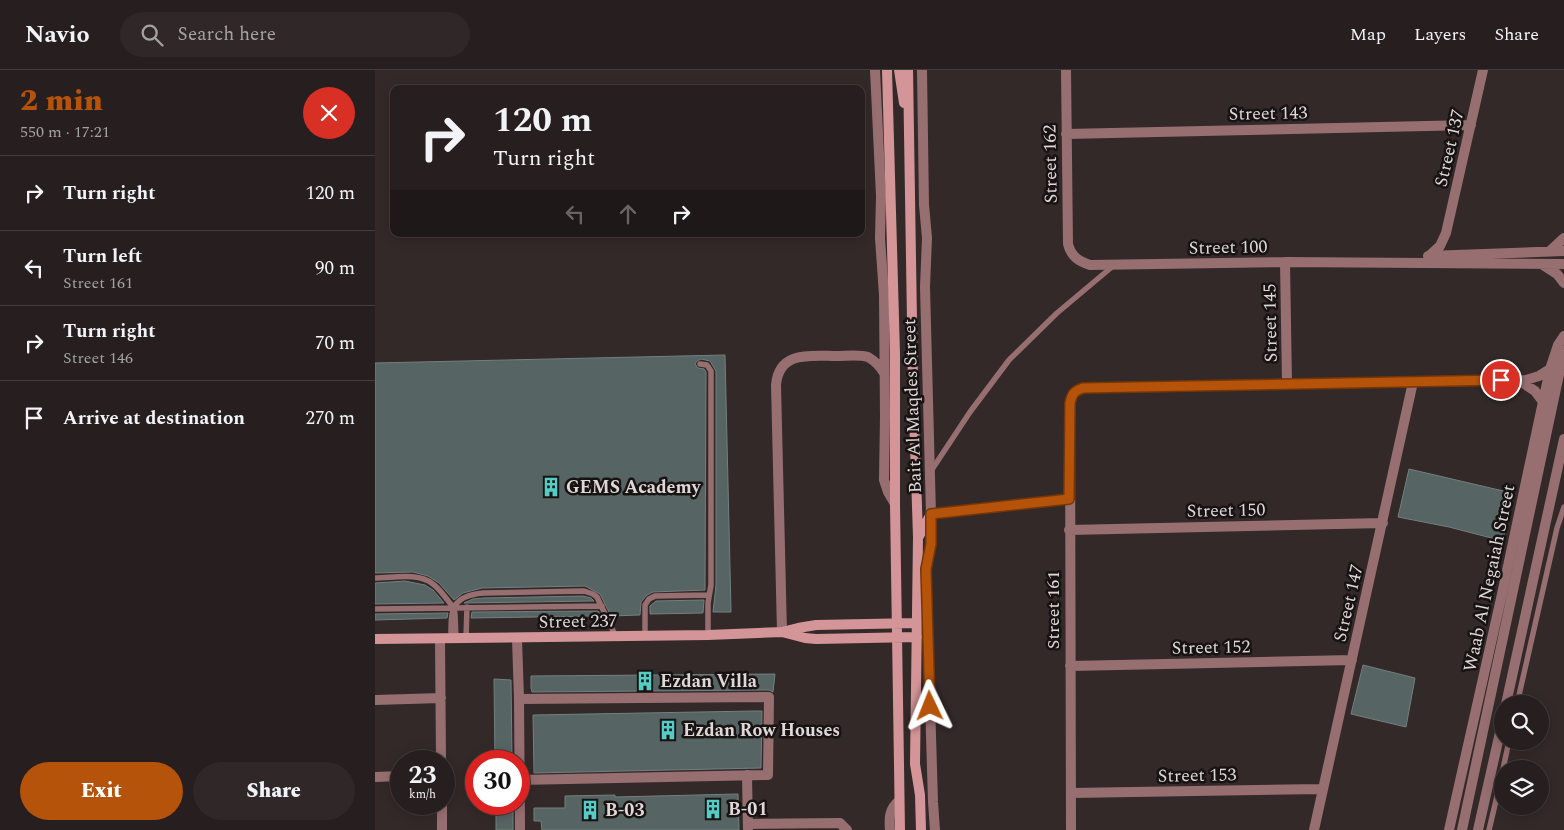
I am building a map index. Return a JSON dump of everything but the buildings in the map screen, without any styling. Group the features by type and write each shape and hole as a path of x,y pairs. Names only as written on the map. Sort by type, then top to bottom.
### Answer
{"street":[{"name":"Bait Al Maqdes Street","path":"875,70 881,196 880,238 885,374 884,480 895,504"},
{"name":"Bait Al Maqdes Street","path":"887,70 895,354 895,504 900,830"},
{"path":"899,70 909,121"},
{"name":"Bait Al Maqdes Street","path":"908,70 913,384 918,537 915,764 919,790 921,830"},
{"name":"Bait Al Maqdes Street","path":"922,70 924,204 927,238 925,287 931,514 931,544 926,569 935,830"},
{"name":"Street 162","path":"1066,70 1067,244 1073,257"},
{"name":"Street 137","path":"1429,256 1440,246 1446,233 1483,70"},
{"name":"Street 143","path":"1066,134 1471,125"},
{"path":"1446,233 1449,245 1457,254"},
{"path":"1551,251 1564,238"},
{"name":"Street 100","path":"1385,262 1457,254 1564,251"},
{"name":"Street 100","path":"1073,257 1090,265 1285,262 1564,264"},
{"name":"Street 145","path":"1285,262 1287,384"},
{"path":"1542,264 1557,274 1564,283"},
{"name":"Waab Al Negaiah Street","path":"1449,830 1486,669 1550,369 1558,345 1564,336"},
{"path":"865,356 884,341"},
{"name":"Waab Al Negaiah Street","path":"1461,830 1564,350"},
{"path":"782,632 777,378 782,367 797,357 865,356 876,362 885,374"},
{"path":"1287,384 1519,380 1539,376 1550,369"},
{"path":"1519,380 1535,390 1544,403"},
{"name":"Street 147","path":"1314,830 1413,382"},
{"name":"Street 161","path":"1071,830 1069,499 1070,403 1072,395 1083,388 1287,384"},
{"path":"1508,695 1564,439"},
{"path":"918,537 931,514 1069,499"},
{"name":"Street 150","path":"1069,530 1383,523"},
{"name":"Street 237","path":"375,639 708,636 782,632 816,626 917,623"},
{"name":"Street 237","path":"782,632 805,638 917,637"},
{"path":"440,639 441,750"},
{"path":"517,639 519,750"},
{"name":"Street 152","path":"1070,666 1352,660"},
{"path":"519,699 769,697 768,775 530,780"},
{"path":"375,700 441,698"},
{"path":"1478,830 1496,750"},
{"path":"747,775 748,827 840,823 847,830"},
{"path":"375,777 390,776"},
{"name":"Street 153","path":"1071,793 1323,789"},
{"name":"Bait Al Maqdes Street","path":"890,830 890,812 899,801"},
{"path":"442,815 442,830"},
{"path":"520,815 520,830"},
{"path":"921,818 930,830"}],"lane":[{"path":"930,473 970,412 1009,360 1057,314 1114,264"},
{"path":"699,364 707,365 711,370 708,636"},
{"path":"1561,452 1564,462"},
{"path":"1519,695 1557,528 1564,507"},
{"path":"375,578 412,577 423,579 433,584 453,608"},
{"path":"457,639 451,615 453,608 464,598 477,593 584,591 597,597 615,637"},
{"path":"645,636 645,605 649,599 655,596 709,594"},
{"path":"375,609 602,606"},
{"path":"457,639 467,607"},
{"path":"1489,830 1494,809"}],"place":[{"name":"GEMS Academy","path":"551,487"},
{"name":"Ezdan Villa","path":"645,681"},
{"name":"Ezdan Row Houses","path":"668,730"},
{"name":"B-01","path":"713,809"},
{"name":"B-03","path":"590,810"}],"route":[{"path":"930,706 926,569 931,544 931,514 1069,499 1070,403 1072,395 1078,390 1083,388 1157,386 1501,380"}]}
